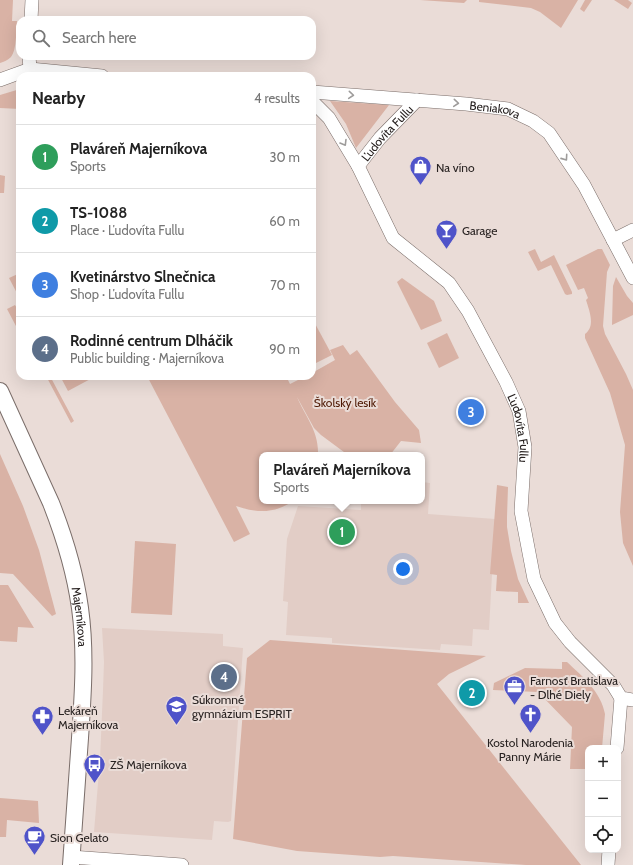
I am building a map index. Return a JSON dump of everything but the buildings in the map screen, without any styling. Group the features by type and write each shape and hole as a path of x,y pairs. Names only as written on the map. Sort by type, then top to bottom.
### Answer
{"street":[{"path":"31,16 32,0"},
{"path":"0,80 30,62 81,72"},
{"name":"Beniakova","path":"316,92 508,109 533,121 549,133 584,185 633,278"},
{"name":"Ľudovíta Fullu","path":"358,166 380,138 417,100"},
{"name":"Ľudovíta Fullu","path":"316,105 329,118 358,166 393,238 449,283 468,311 506,382 519,411 526,447 521,511 534,579 555,623 570,642 627,699"},
{"path":"613,240 633,230"},
{"name":"Majerníkova","path":"0,392 56,514 72,570 80,608 84,654 83,686 71,861 182,865"},
{"path":"618,745 627,699"},
{"path":"608,865 609,853"}],"shaded area":[{"path":"425,482 430,483 428,514 495,519 489,630 473,629 472,646 441,644 440,650 332,643 332,638 286,635 288,602 283,601 287,539 298,506 361,510 361,504 425,504"},
{"name":"Súkromné gymnázium ESPRIT","path":"102,628 223,634 223,646 243,648 231,821 214,821 212,840 94,832 100,759 103,690 104,662"}],"green space":[{"path":"0,0 13,0 12,21 16,21 15,45 11,57 0,63"},
{"path":"420,0 467,0 464,3"},
{"path":"479,0 578,0 561,28 540,12 531,8 479,2"},
{"path":"585,0 592,0 584,12 580,9"},
{"path":"614,0 628,0 632,3 628,9"},
{"path":"16,90 16,109 0,108 0,95"},
{"path":"330,101 389,105 356,148 346,124"},
{"path":"0,175 5,176 4,193 0,193"},
{"path":"535,249 541,262 554,255 572,294 565,294 551,265 538,271 528,252"},
{"path":"598,249 602,249 610,265 607,272 603,326 605,334 633,390 633,566 623,543 620,512 625,445 610,393 585,338 585,334 590,327 591,322 586,300 588,298 584,288 578,290 566,265"},
{"path":"16,275 16,291 9,278"},
{"path":"616,277 633,303 633,315 612,325 613,286"},
{"path":"402,278 434,301 442,321 421,330 397,282"},
{"path":"15,305 16,307 16,326 7,309"},
{"path":"316,325 332,355 316,363"},
{"path":"447,333 459,358 439,368 427,343"},
{"name":"Školský lesík","path":"343,345 350,355 357,350 395,402 419,430 421,443 401,441 392,452 344,452 314,428 297,397 314,432 318,452 259,452 259,504 288,504 279,508 265,511 251,510 236,506 250,534 234,542 149,380 288,380 290,384 298,380 316,380 316,371 335,360 330,350"},
{"path":"48,380 52,380 74,421 71,423"},
{"path":"62,380 89,380 68,391"},
{"path":"0,454 23,506 39,550 56,614 52,616 13,574 0,573"},
{"path":"497,485 508,487 507,527 511,551 518,579 529,603 518,603 518,592 496,591 497,575 490,574"},
{"path":"135,541 176,544 172,615 131,613"},
{"path":"0,585 8,585 34,628 18,627 17,642 0,641"},
{"path":"270,640 486,656 449,674 437,684 581,865 526,865 297,851 233,839 247,658"},
{"path":"562,662 567,662 579,673 600,699 605,714 602,745 585,745 585,769 570,769 572,727 538,692 493,690 494,683 525,668 562,669"},
{"path":"0,798 38,801 39,823 7,820 6,837 0,837"}],"place":[{"name":"Na víno","path":"420,186"},
{"name":"Garage","path":"446,250"},
{"name":"Kvetinárstvo Slnečnica","path":"471,412"},
{"name":"Plaváreň Majerníkova","path":"342,532"},
{"name":"Rodinné centrum Dlháčik","path":"224,677"},
{"name":"TS-1088","path":"472,693"},
{"name":"Farnosť Bratislava - Dlhé Diely","path":"515,706"},
{"name":"Súkromné gymnázium ESPRIT","path":"176,726"},
{"name":"Kostol Narodenia Panny Márie","path":"530,734"},
{"name":"Lekáreň Majerníkova","path":"43,736"},
{"name":"ZŠ Majerníkova","path":"95,784"},
{"name":"Sion Gelato","path":"34,856"}]}
